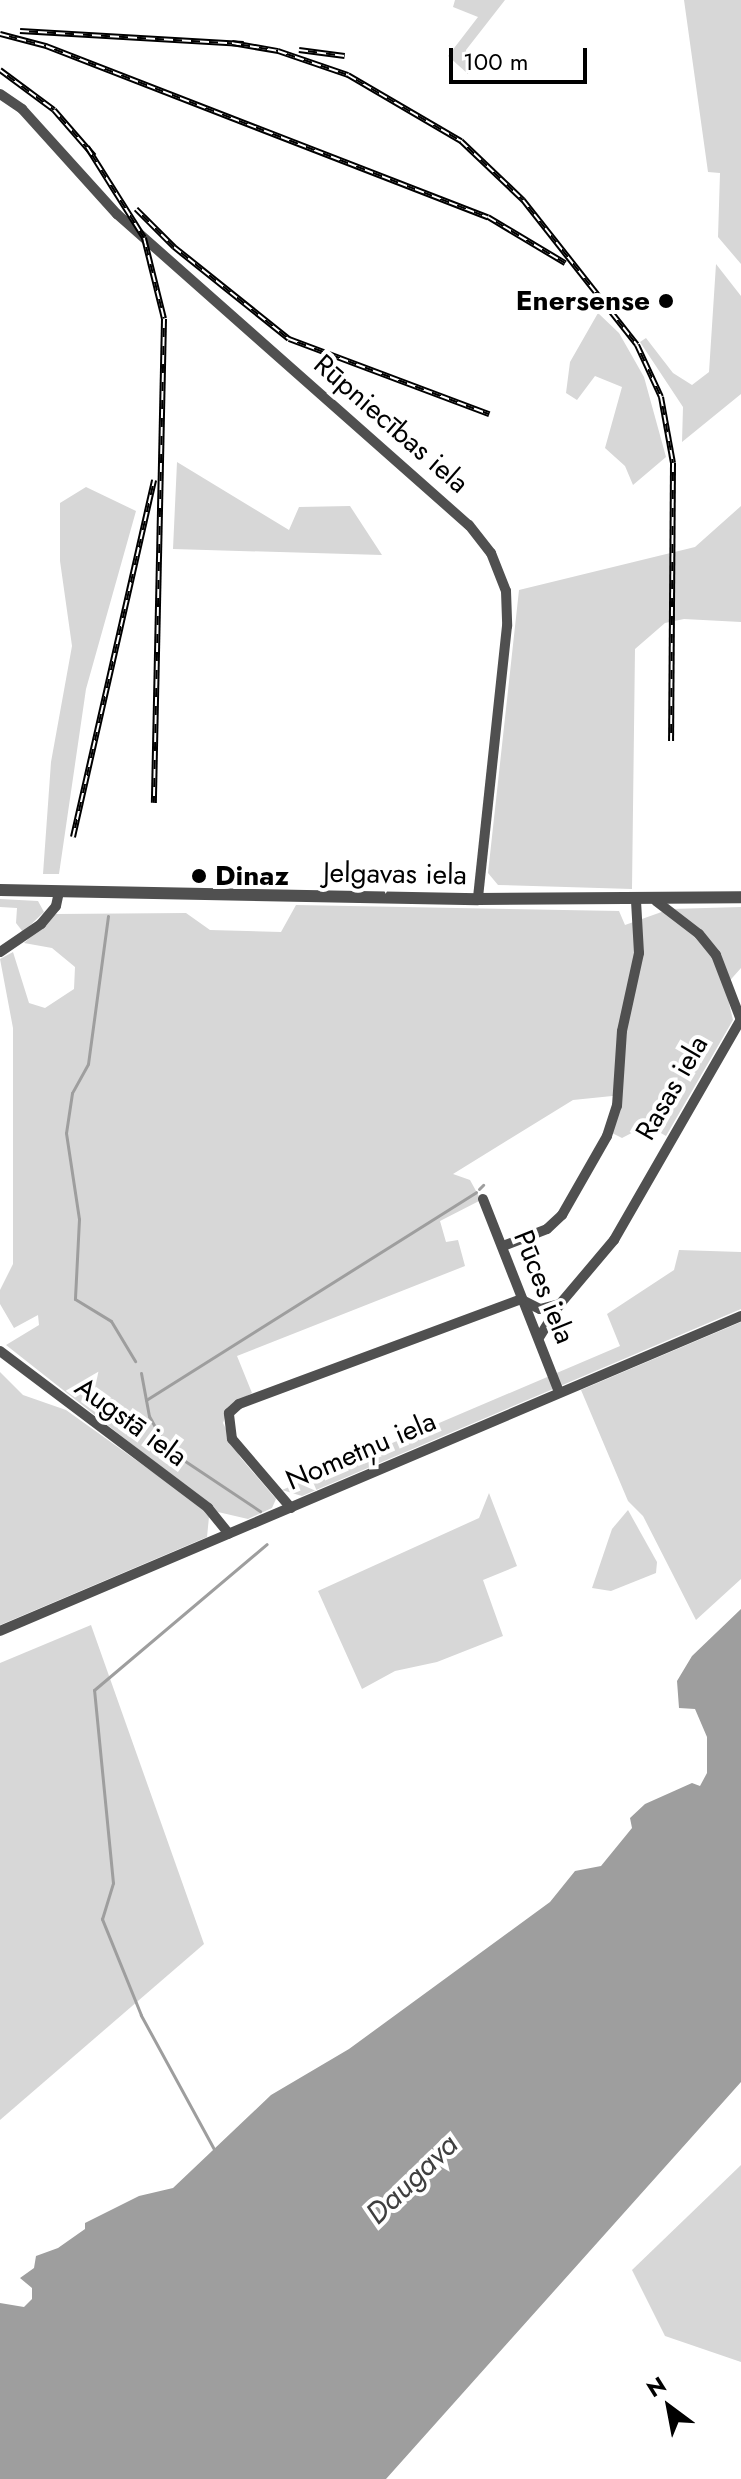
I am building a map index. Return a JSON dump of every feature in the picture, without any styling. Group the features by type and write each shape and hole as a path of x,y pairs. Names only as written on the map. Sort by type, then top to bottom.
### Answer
{"street":[{"name":"Rūpniecības iela","path":"0,94 22,109 117,214 469,525 491,553 506,591 507,626 478,899"},
{"name":"Jelgavas iela","path":"0,890 636,901 741,897"},
{"path":"0,952 41,924 56,906 59,892"},
{"path":"503,1246 547,1229 562,1215 607,1136 617,1106 622,1031 639,953 636,901"},
{"name":"Rasas iela","path":"539,1337 560,1304 614,1240 741,1019 716,955 699,934 656,901"},
{"name":"Pūces iela","path":"483,1199 559,1392"},
{"path":"291,1508 232,1439 229,1413 254,1397 521,1299 540,1309 560,1304"},
{"name":"Nometņu iela","path":"0,1631 741,1316"},
{"name":"Augstā iela","path":"0,1351 208,1508 229,1534"}],"shaded area":[{"path":"455,0 505,0 466,50 468,74 448,56 478,17 453,7"},
{"path":"684,0 741,0 741,264 718,237 720,173 708,172"},
{"path":"716,264 741,296 741,394 682,442 683,407 640,342 646,338 673,373 692,385 709,372"},
{"path":"598,313 619,333 644,377 666,457 633,485 625,466 605,448 622,387 595,376 577,400 566,393 570,362"},
{"path":"177,462 289,530 299,507 350,506 382,555 173,549"},
{"path":"86,487 136,511 86,689 59,874 43,874 51,762 72,646 60,561 60,503"},
{"path":"741,506 741,622 684,619 665,623 635,649 632,889 498,885 488,873 519,590 695,547"},
{"path":"0,899 38,901 44,912 23,932 16,923 17,908 0,907"},
{"path":"296,905 619,911 625,925 670,909 741,907 741,968 725,986 733,1020 666,1136 647,1125 622,1138 612,1133 622,1095 573,1100 453,1174 470,1180 481,1200 440,1221 446,1242 458,1240 465,1266 237,1356 252,1393 229,1406 223,1423 240,1457 276,1499 272,1508 248,1519 218,1512 6,1345 39,1325 38,1315 14,1328 0,1304 0,1290 13,1264 13,1028 0,959 13,952 29,1003 45,1008 74,989 75,967 52,948 24,943 56,914 186,913 210,930 281,932"},
{"path":"679,1250 741,1252 741,1309 302,1496 282,1490 620,1346 607,1314 674,1270"},
{"path":"741,1322 741,1579 696,1620 643,1516 628,1501 581,1390"},
{"path":"0,1372 23,1395 66,1410 203,1508 209,1517 207,1537 0,1625"},
{"path":"489,1493 517,1566 483,1580 503,1636 437,1662 395,1671 362,1689 318,1591 479,1518"},
{"path":"628,1510 657,1562 656,1573 611,1591 592,1588 612,1529"},
{"path":"91,1625 204,1944 0,2120 0,1663"},
{"path":"741,2165 741,2362 665,2336 632,2270"}],"water":[{"name":"Daugava","path":"741,1609 741,2082 386,2479 0,2479 0,2303 24,2307 32,2299 32,2288 20,2278 34,2268 36,2256 58,2248 85,2229 85,2223 139,2196 173,2188 271,2095 349,2049 550,1902 575,1871 601,1866 632,1828 630,1818 645,1804 692,1783 700,1786 707,1773 707,1737 695,1709 679,1708 677,1681 692,1656"}],"waterway":[{"path":"108,916 88,1064 72,1093 66,1133 79,1219 75,1299 111,1321 135,1361"},
{"path":"479,1189 483,1185"},
{"path":"146,1400 476,1192"},
{"path":"141,1373 149,1416 167,1449 260,1511"},
{"path":"215,2151 141,2015 102,1919 113,1883 94,1690 267,1544"}],"railway":[{"path":"20,31 244,44"},
{"path":"0,34 46,46 488,217 565,263"},
{"path":"232,43 278,51 348,75 461,141 523,200 637,345 661,397 673,463 671,741"},
{"path":"299,50 345,56"},
{"path":"0,70 54,110 94,156"},
{"path":"87,147 144,238 164,319 154,803"},
{"path":"136,209 174,247 289,339 489,414"},
{"path":"73,837 154,480"}],"place":[{"name":"Enersense","path":"666,301"},
{"name":"Dinaz","path":"199,876"}]}
